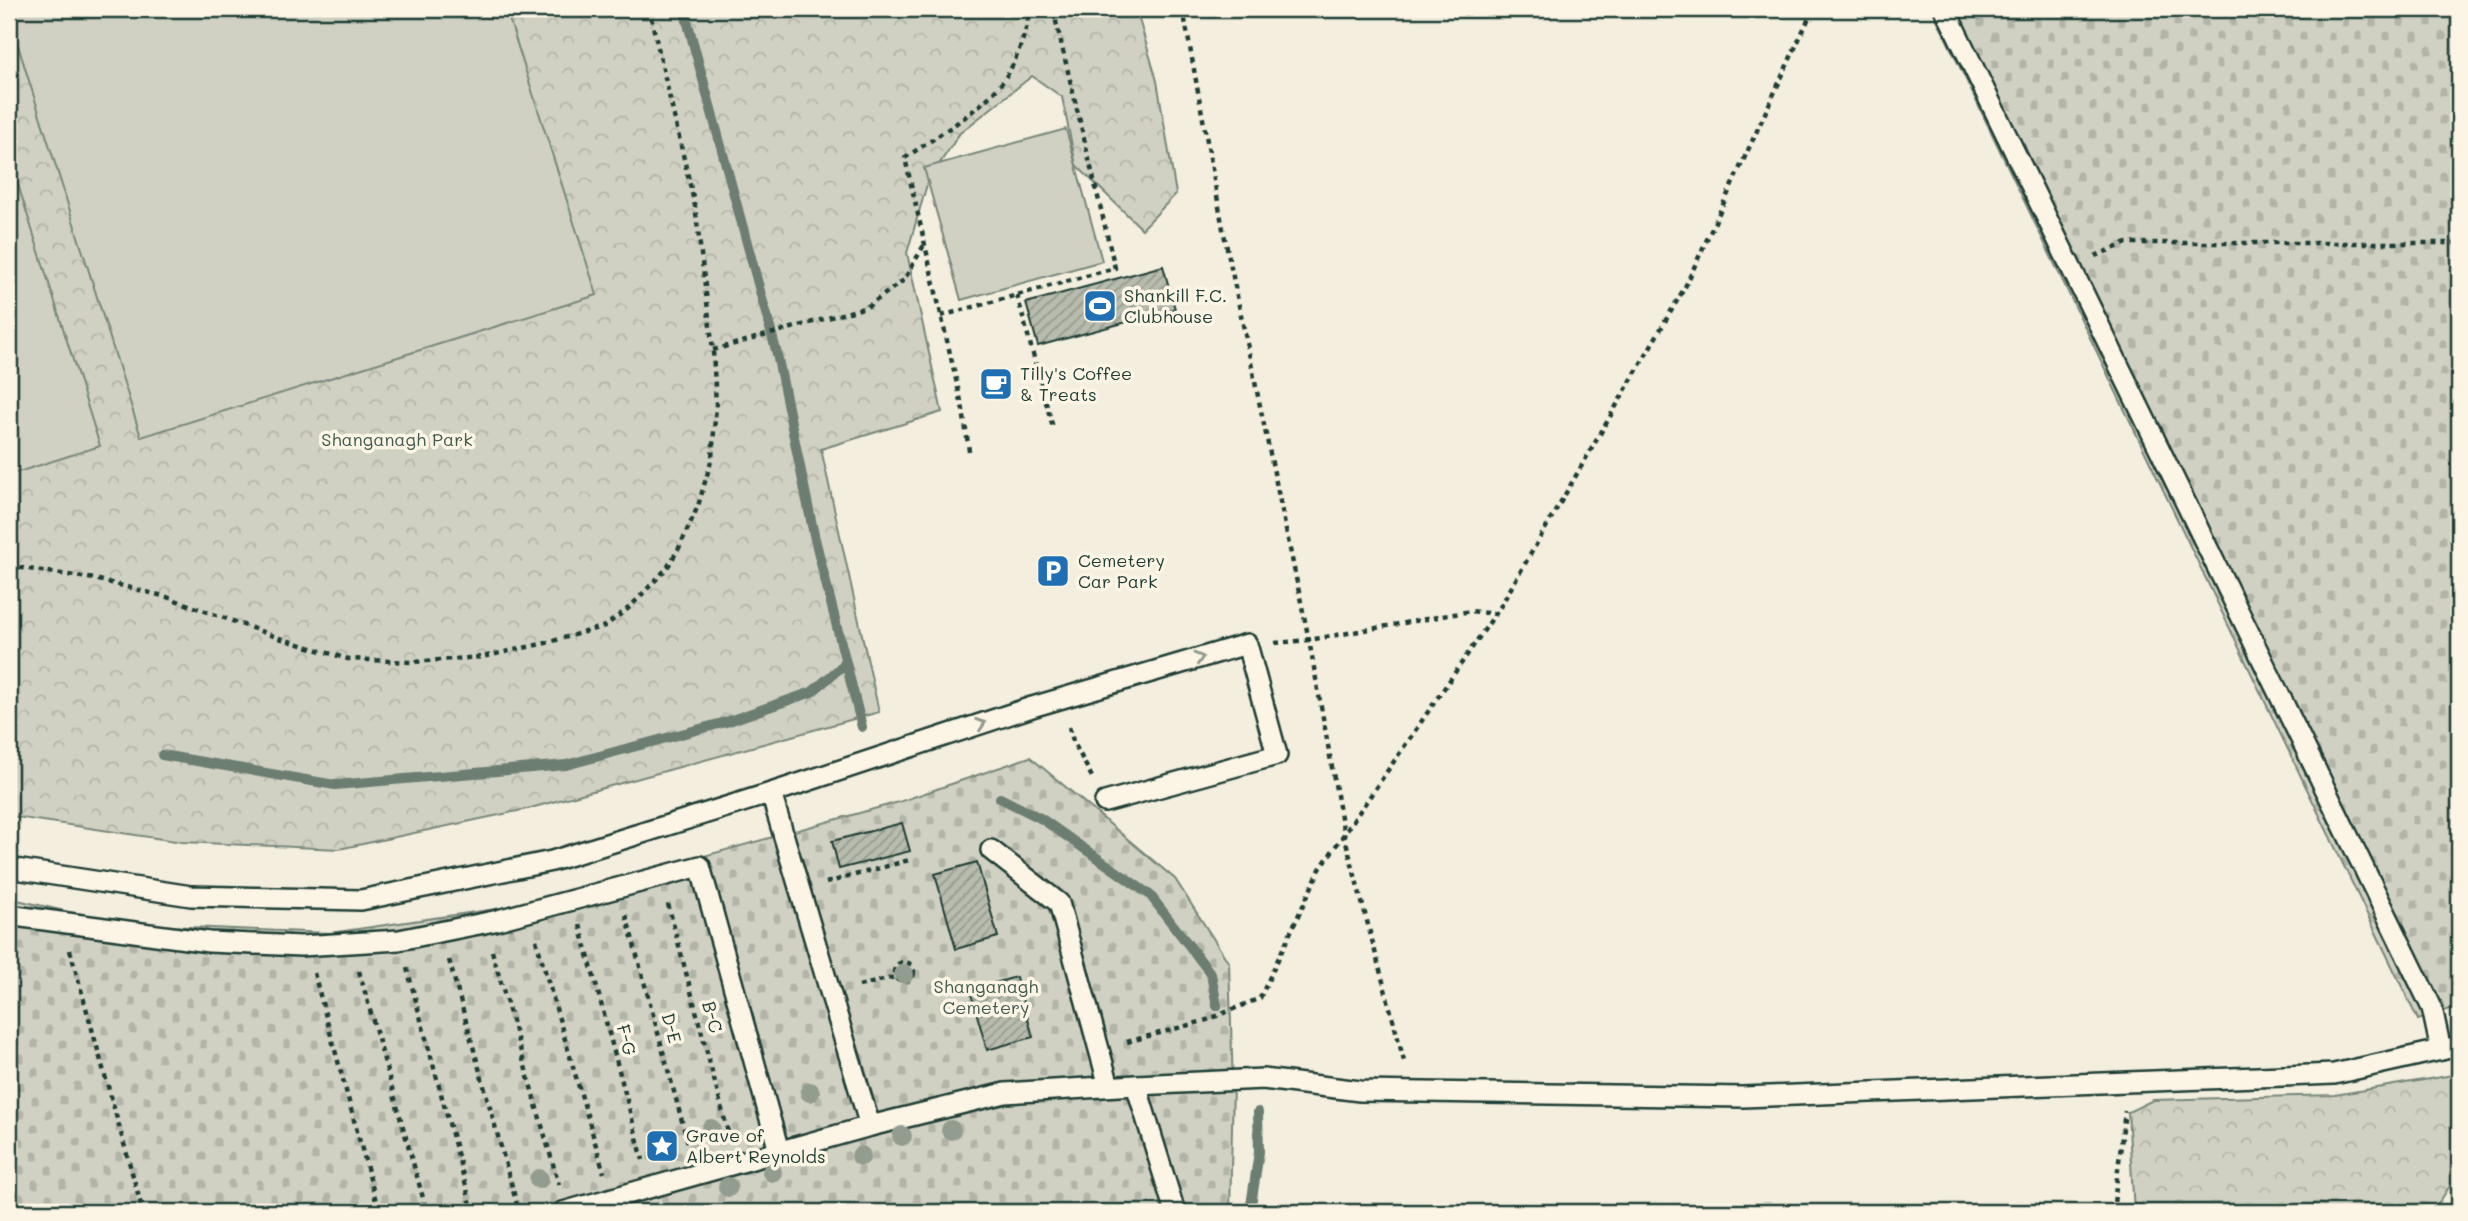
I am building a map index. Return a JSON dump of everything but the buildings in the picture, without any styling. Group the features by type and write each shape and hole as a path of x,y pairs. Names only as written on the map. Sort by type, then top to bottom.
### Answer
{"lane":[{"path":"565,1212 870,1126 1005,1093 1263,1079 1360,1091 1743,1097 2334,1074 2450,1048 1945,9"},
{"path":"9,868 191,895 361,900 552,861 1061,699 1247,644 1276,755 1105,802"},
{"path":"771,793 870,1126"},
{"path":"991,850 1059,904 1109,1086"},
{"path":"9,918 15,916 209,942 307,946 399,940 484,923 701,866 779,1151"},
{"path":"1136,1085 1175,1212"}],"path":[{"path":"9,566 94,579 167,597 279,638 348,659 412,662 482,657 547,643 605,626 630,607 667,568 698,506 712,458 716,405 713,351 695,206 649,9"},
{"path":"969,451 963,410 905,158 993,93 1024,38 1031,9"},
{"path":"941,316 1115,268 1053,9"},
{"path":"1183,9 1223,229 1309,640 1344,834 1404,1061"},
{"path":"1099,1050 1208,1020 1260,998 1320,869 1495,614 1685,287 1813,9"},
{"path":"2070,266 2127,243 2459,243"},
{"path":"713,351 867,307 904,280 924,245"},
{"path":"1017,295 1053,428"},
{"path":"1247,644 1309,640 1471,611 1495,614"},
{"path":"1061,699 1073,741 1105,802"},
{"path":"823,884 909,860"},
{"name":"B-C","path":"661,876 736,1164"},
{"name":"D-E","path":"619,888 696,1175"},
{"name":"F-G","path":"573,900 651,1188"},
{"path":"528,912 611,1199"},
{"path":"62,922 143,1212"},
{"path":"484,923 565,1212"},
{"path":"441,932 519,1212"},
{"path":"399,940 473,1212"},
{"path":"351,943 427,1212"},
{"path":"307,946 379,1212"},
{"path":"906,962 912,966 914,975 910,981 900,982 895,977 895,967 900,963 906,962"},
{"path":"855,987 895,977"},
{"path":"2113,1212 2129,1082"}],"green space":[{"name":"Shanganagh Park","path":"9,9 1136,9 1157,81 1176,194 1142,229 1076,165 1062,97 1032,76 960,133 928,181 907,253 942,412 821,449 879,712 527,809 339,849 182,842 9,816"},
{"path":"9,9 506,9 597,295 141,437 9,17"},
{"path":"1932,9 2459,9 2459,1006 2418,1020"},
{"path":"1066,129 1102,261 961,300 924,168"},
{"path":"9,156 100,446 9,475"},
{"name":"Shanganagh Cemetery","path":"1030,757 1175,879 1229,963 1233,1085 1230,1212 9,1212 9,898 120,924 330,933 531,904 899,802"},
{"path":"2459,1074 2459,1172 2433,1212 2134,1212 2128,1112 2153,1100 2335,1095"}],"waterway":[{"path":"684,9 777,354 814,535 862,727"},
{"path":"162,755 335,785 566,765 726,722 812,692 846,663"},
{"path":"1000,798 1042,819 1150,895 1211,974 1217,1006"},
{"path":"1250,1212 1259,1152 1258,1112"}],"place":[{"name":"Shankill F.C. Clubhouse","path":"1100,306"},
{"name":"Tilly's Coffee & Treats","path":"996,384"},
{"name":"Cemetery Car Park","path":"1053,571"},
{"name":"Grave of Albert Reynolds","path":"662,1146"}]}
